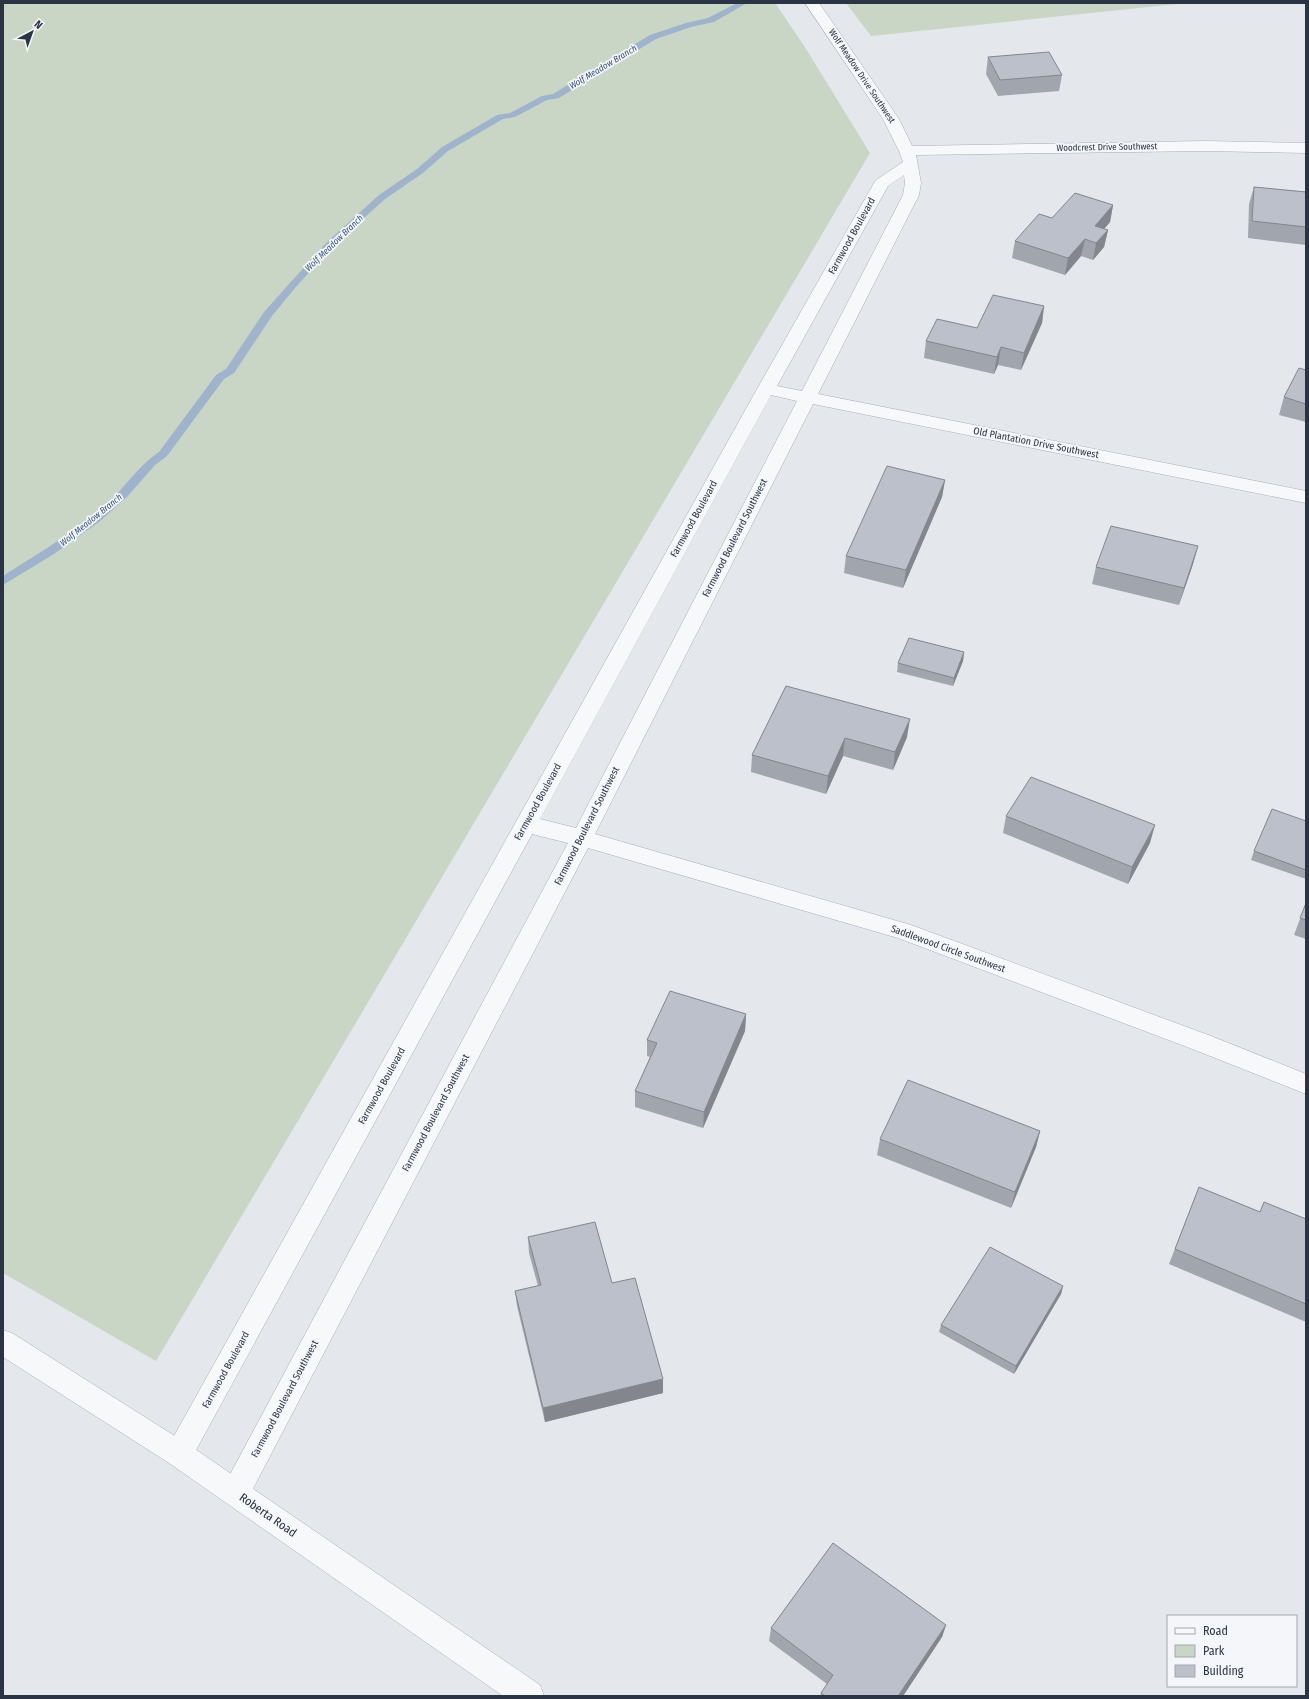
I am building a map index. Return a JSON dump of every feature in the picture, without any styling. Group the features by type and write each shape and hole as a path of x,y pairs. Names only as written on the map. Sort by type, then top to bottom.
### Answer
{"street":[{"name":"Wolf Meadow Drive Southwest","path":"812,3 892,119 909,157"},
{"name":"Woodcrest Drive Southwest","path":"909,157 1204,146 1306,148"},
{"name":"Farmwood Boulevard","path":"179,1454 766,389 882,183 909,157"},
{"name":"Farmwood Boulevard Southwest","path":"236,1492 582,838 911,195 913,183 909,157"},
{"name":"Old Plantation Drive Southwest","path":"766,389 1306,497"},
{"name":"Saddlewood Circle Southwest","path":"526,824 582,838 903,931 1203,1043 1306,1084"},
{"name":"Roberta Road","path":"3,1342 236,1492 529,1696"}],"green space":[{"path":"3,3 775,3 803,44 870,153 156,1361 3,1273"},
{"path":"846,3 1187,3 871,36"}],"building":[{"path":"1049,52 1062,75 1000,80 988,57"},
{"path":"1254,187 1306,192 1306,227 1252,221"},
{"path":"1075,193 1113,205 1095,226 1108,230 1096,243 1085,239 1068,258 1015,241 1039,214 1052,218"},
{"path":"993,295 1044,306 1024,353 1001,347 997,357 926,341 937,319 977,328"},
{"path":"1299,368 1306,370 1306,404 1284,397"},
{"path":"887,466 945,480 906,570 846,556"},
{"path":"1111,526 1198,546 1184,588 1096,567"},
{"path":"909,638 964,652 954,678 898,663"},
{"path":"786,686 910,719 895,752 845,738 828,776 752,755"},
{"path":"1031,777 1155,825 1132,867 1006,816"},
{"path":"1272,809 1306,821 1306,870 1254,851"},
{"path":"1306,903 1306,920 1300,918"},
{"path":"670,991 746,1014 704,1112 635,1091 657,1043 647,1040"},
{"path":"908,1080 1040,1131 1015,1192 880,1139"},
{"path":"1199,1187 1260,1212 1264,1202 1306,1219 1306,1304 1175,1249"},
{"path":"595,1222 612,1283 635,1278 663,1379 543,1408 515,1291 541,1285 528,1237"},
{"path":"990,1247 1063,1286 1016,1366 941,1325"},
{"path":"833,1543 946,1625 898,1696 825,1696 821,1693 833,1675 771,1628"}],"waterway":[{"name":"Wolf Meadow Branch","path":"3,581 80,530 128,490 147,468 163,454 220,377 230,371 268,314 292,286 329,245 382,197 420,171 445,149 500,117 512,115 545,98 556,96 653,37 689,25 711,20 743,3"}]}
